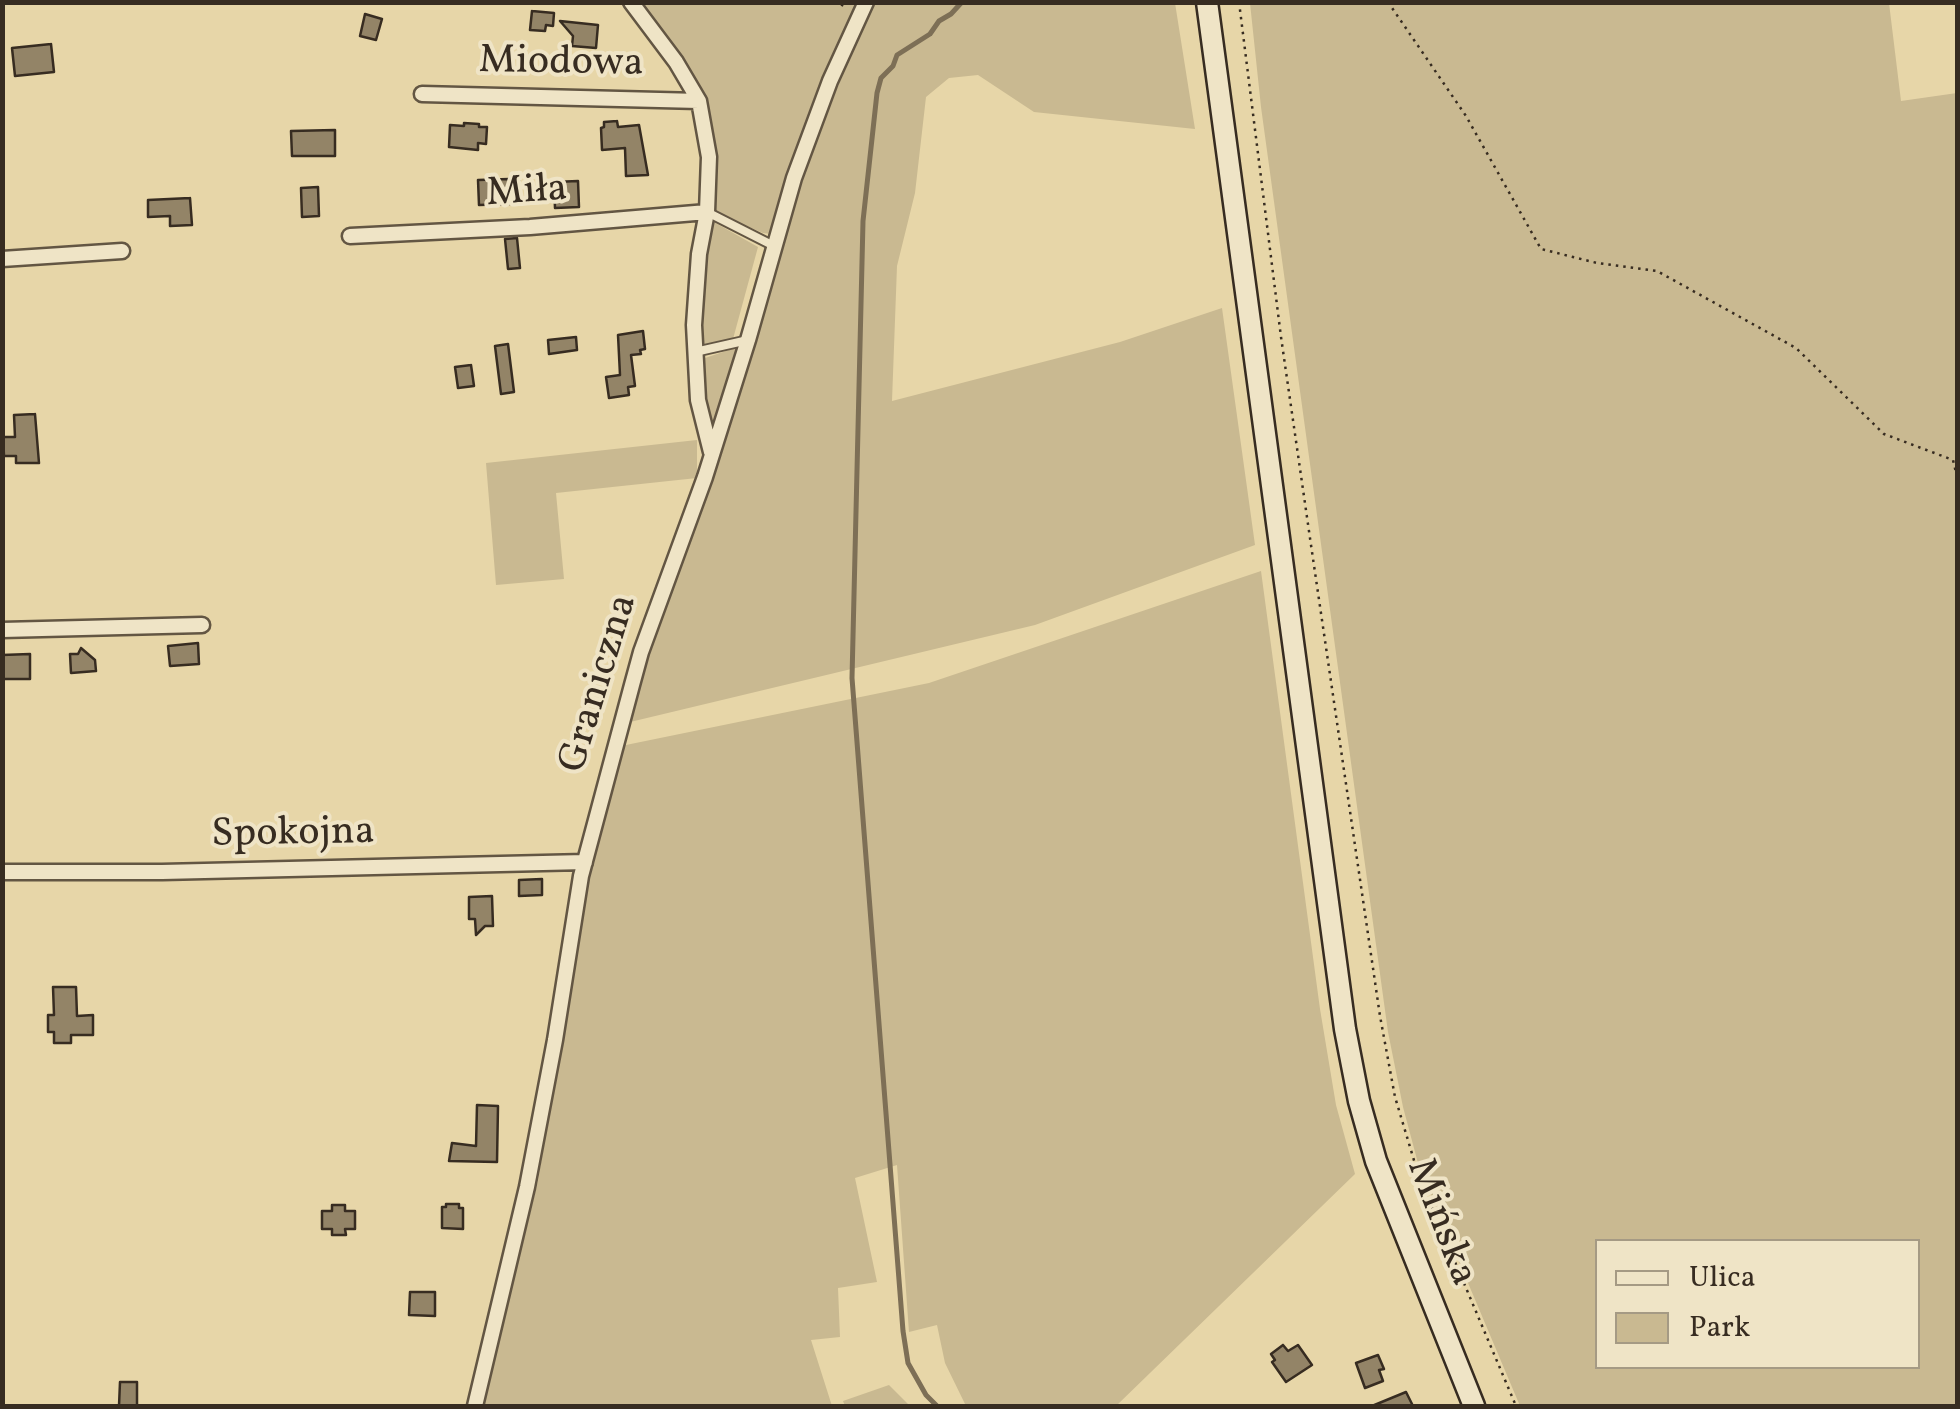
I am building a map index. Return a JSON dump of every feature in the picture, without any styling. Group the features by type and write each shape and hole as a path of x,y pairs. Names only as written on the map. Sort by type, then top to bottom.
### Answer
{"main road":[{"name":"Mińska","path":"1207,2 1352,1062 1363,1117 1384,1184 1474,1406"}],"street":[{"path":"631,2 676,62 699,101 710,157 696,285 695,352 698,400 711,453"},
{"name":"Graniczna","path":"475,1406 528,1187 584,862 641,652 748,340 794,178 830,81 866,2"},
{"name":"Miodowa","path":"422,94 699,101"},
{"name":"Miła","path":"350,236 530,227 706,212"},
{"path":"2,259 122,251"},
{"path":"2,630 202,624"},
{"name":"Spokojna","path":"2,872 584,862"}],"lane":[{"path":"706,212 775,246"},
{"path":"695,352 748,340"}],"path":[{"path":"1239,2 1294,432 1395,1096 1419,1177 1516,1406"},
{"path":"1388,2 1466,116 1541,249 1657,271 1796,348 1884,434 1953,460 1958,481"}],"green space":[{"path":"637,3 862,3 771,234 714,212 710,121 699,89"},
{"path":"873,3 1175,3 1195,129 1034,112 978,75 949,78 926,97 915,193 897,266 892,401 1120,342 1222,308 1255,545 1035,625 626,723 778,248 817,136"},
{"path":"1250,3 1889,3 1901,101 1957,93 1957,1406 1520,1406 1419,1167 1388,1032"},
{"path":"712,221 758,247 733,339 700,347 701,277"},
{"path":"744,345 714,426 706,425 702,359"},
{"path":"697,440 697,478 556,493 564,579 496,585 486,463"},
{"path":"1261,571 1320,1009 1336,1105 1355,1174 1116,1406 966,1406 945,1363 937,1325 909,1332 897,1165 855,1178 877,1282 838,1288 840,1337 811,1340 832,1406 483,1406 538,1181 590,867 621,746 929,683"},
{"path":"889,1385 910,1406 845,1406 843,1401"}],"building":[{"path":"532,11 554,13 553,26 546,25 545,31 530,30"},
{"path":"365,14 382,19 376,40 360,36"},
{"path":"560,21 598,25 596,48 572,46 573,36"},
{"path":"51,44 54,72 15,76 12,48"},
{"path":"617,121 618,127 639,125 648,175 626,176 625,148 602,150 604,122"},
{"path":"450,125 487,127 486,144 478,143 478,150 449,147"},
{"path":"335,130 335,156 292,156 291,131"},
{"path":"478,180 519,180 520,201 479,205"},
{"path":"578,181 579,207 555,208 554,182"},
{"path":"318,187 319,216 302,217 301,188"},
{"path":"190,198 192,225 170,226 170,216 148,217 148,200"},
{"path":"517,238 520,268 508,269 505,239"},
{"path":"643,331 645,349 640,350 641,354 631,355 635,386 628,387 629,395 609,398 606,377 620,375 618,335"},
{"path":"576,337 577,350 549,354 548,340"},
{"path":"508,344 514,392 501,394 495,346"},
{"path":"471,365 474,386 458,388 455,367"},
{"path":"35,414 39,463 16,463 16,456 4,456 3,437 15,437 14,415"},
{"path":"198,643 199,664 170,666 168,646"},
{"path":"81,648 95,660 96,671 71,673 70,654 78,654"},
{"path":"30,654 30,679 2,679 2,655"},
{"path":"542,879 542,895 519,896 519,880"},
{"path":"492,896 493,926 485,926 476,935 475,919 469,919 469,897"},
{"path":"53,987 76,987 77,1016 93,1015 93,1035 71,1035 71,1043 54,1043 54,1032 48,1032 48,1015 54,1015"},
{"path":"477,1105 498,1106 497,1162 449,1161 452,1143 476,1146"},
{"path":"446,1204 463,1208 463,1229 442,1228 442,1207"},
{"path":"332,1205 345,1205 345,1211 355,1211 355,1229 345,1229 346,1235 332,1235 332,1229 322,1229 322,1211 332,1211"},
{"path":"410,1292 435,1292 435,1316 409,1315"},
{"path":"1283,1345 1288,1351 1298,1345 1312,1365 1286,1382 1271,1354"},
{"path":"1378,1355 1384,1369 1379,1370 1383,1381 1365,1388 1356,1363"},
{"path":"120,1382 137,1382 137,1406 119,1406"},
{"path":"1406,1392 1413,1406 1372,1406"}],"waterway":[{"path":"937,1406 908,1363 903,1331 852,678 863,221 877,93 881,78 897,55 930,34 962,2"}]}
